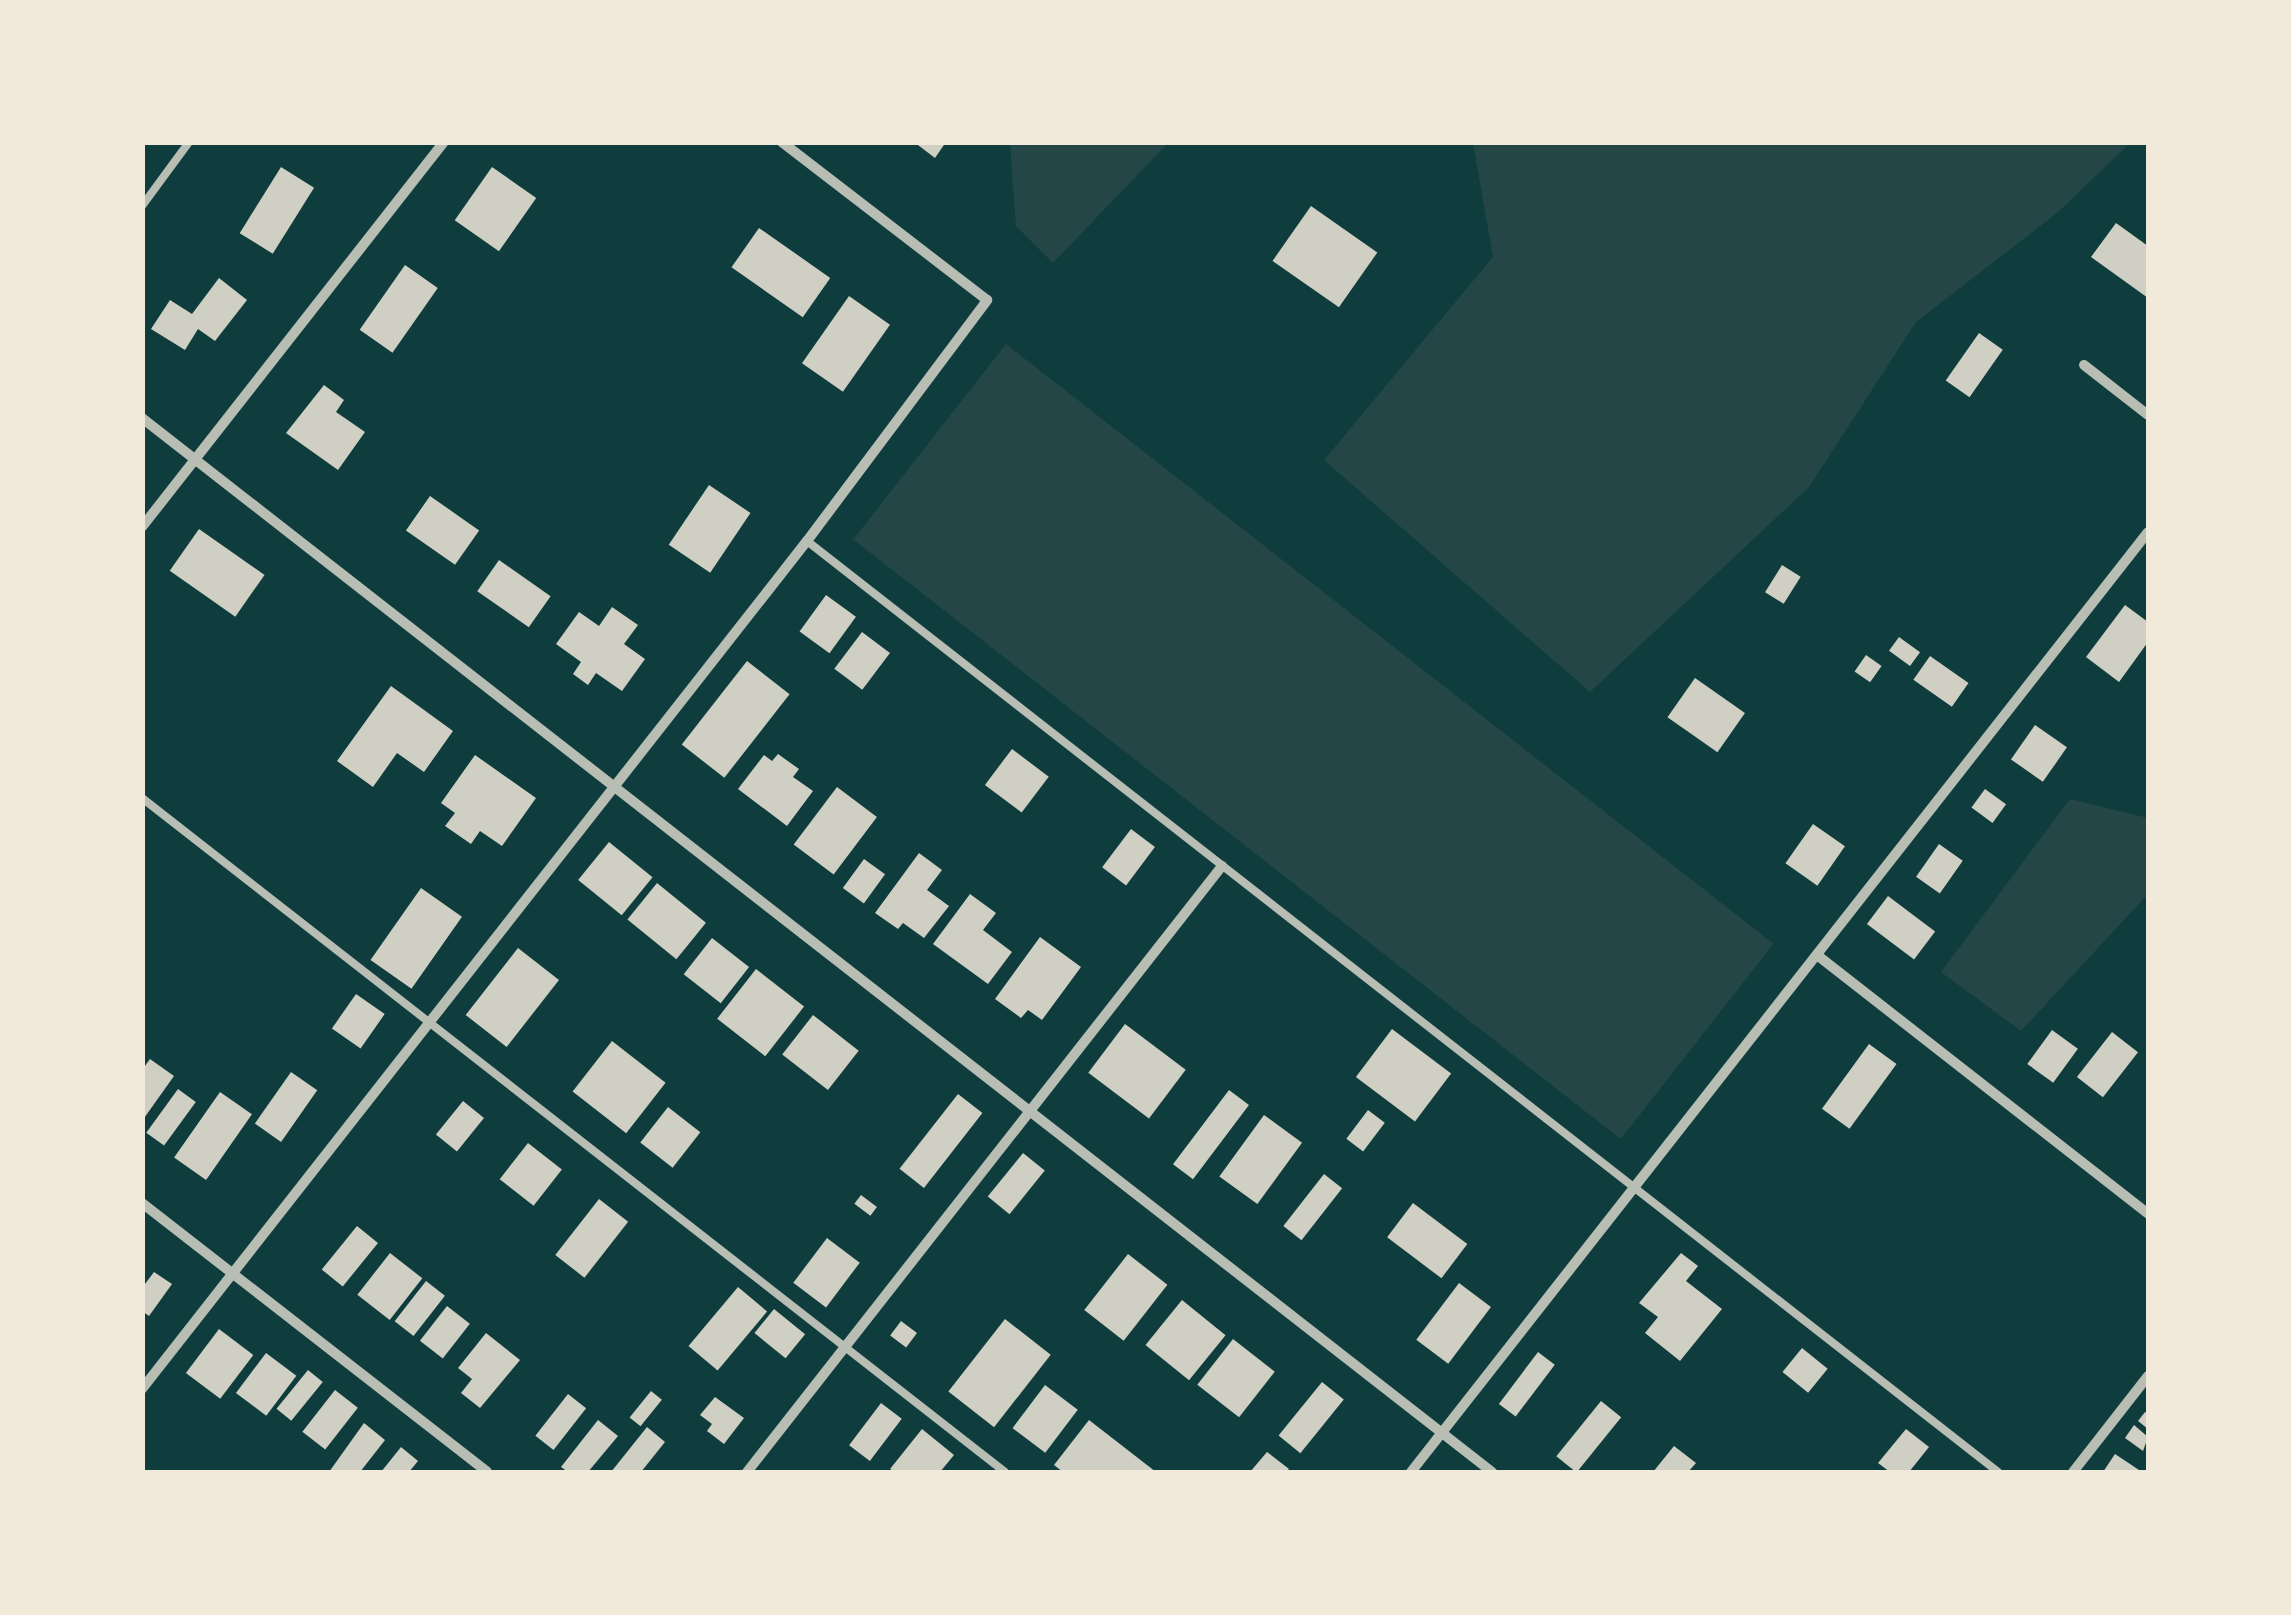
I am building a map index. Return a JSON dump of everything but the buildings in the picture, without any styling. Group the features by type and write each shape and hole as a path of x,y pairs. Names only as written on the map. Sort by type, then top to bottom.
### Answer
{"street":[{"path":"142,527 444,142"},
{"path":"142,1388 806,542 987,300 782,142"},
{"path":"2084,364 2148,415"},
{"path":"142,418 1492,1472"},
{"path":"1411,1472 2148,532"},
{"path":"747,1472 1222,866"},
{"path":"1817,955 2148,1214"},
{"path":"142,1203 487,1472"},
{"path":"2073,1472 2148,1376"}],"lane":[{"path":"142,206 189,142"},
{"path":"806,542 1998,1472"},
{"path":"142,798 1005,1472"}],"shaded area":[{"path":"1168,142 1053,263 1016,226 1010,145"},
{"path":"1473,142 2130,143 2057,213 1916,322 1809,487 1590,692 1324,460 1493,257"},
{"path":"1006,344 1774,944 1621,1139 853,539"},
{"path":"2070,799 2148,818 2148,894 2021,1031 1941,972"}]}
